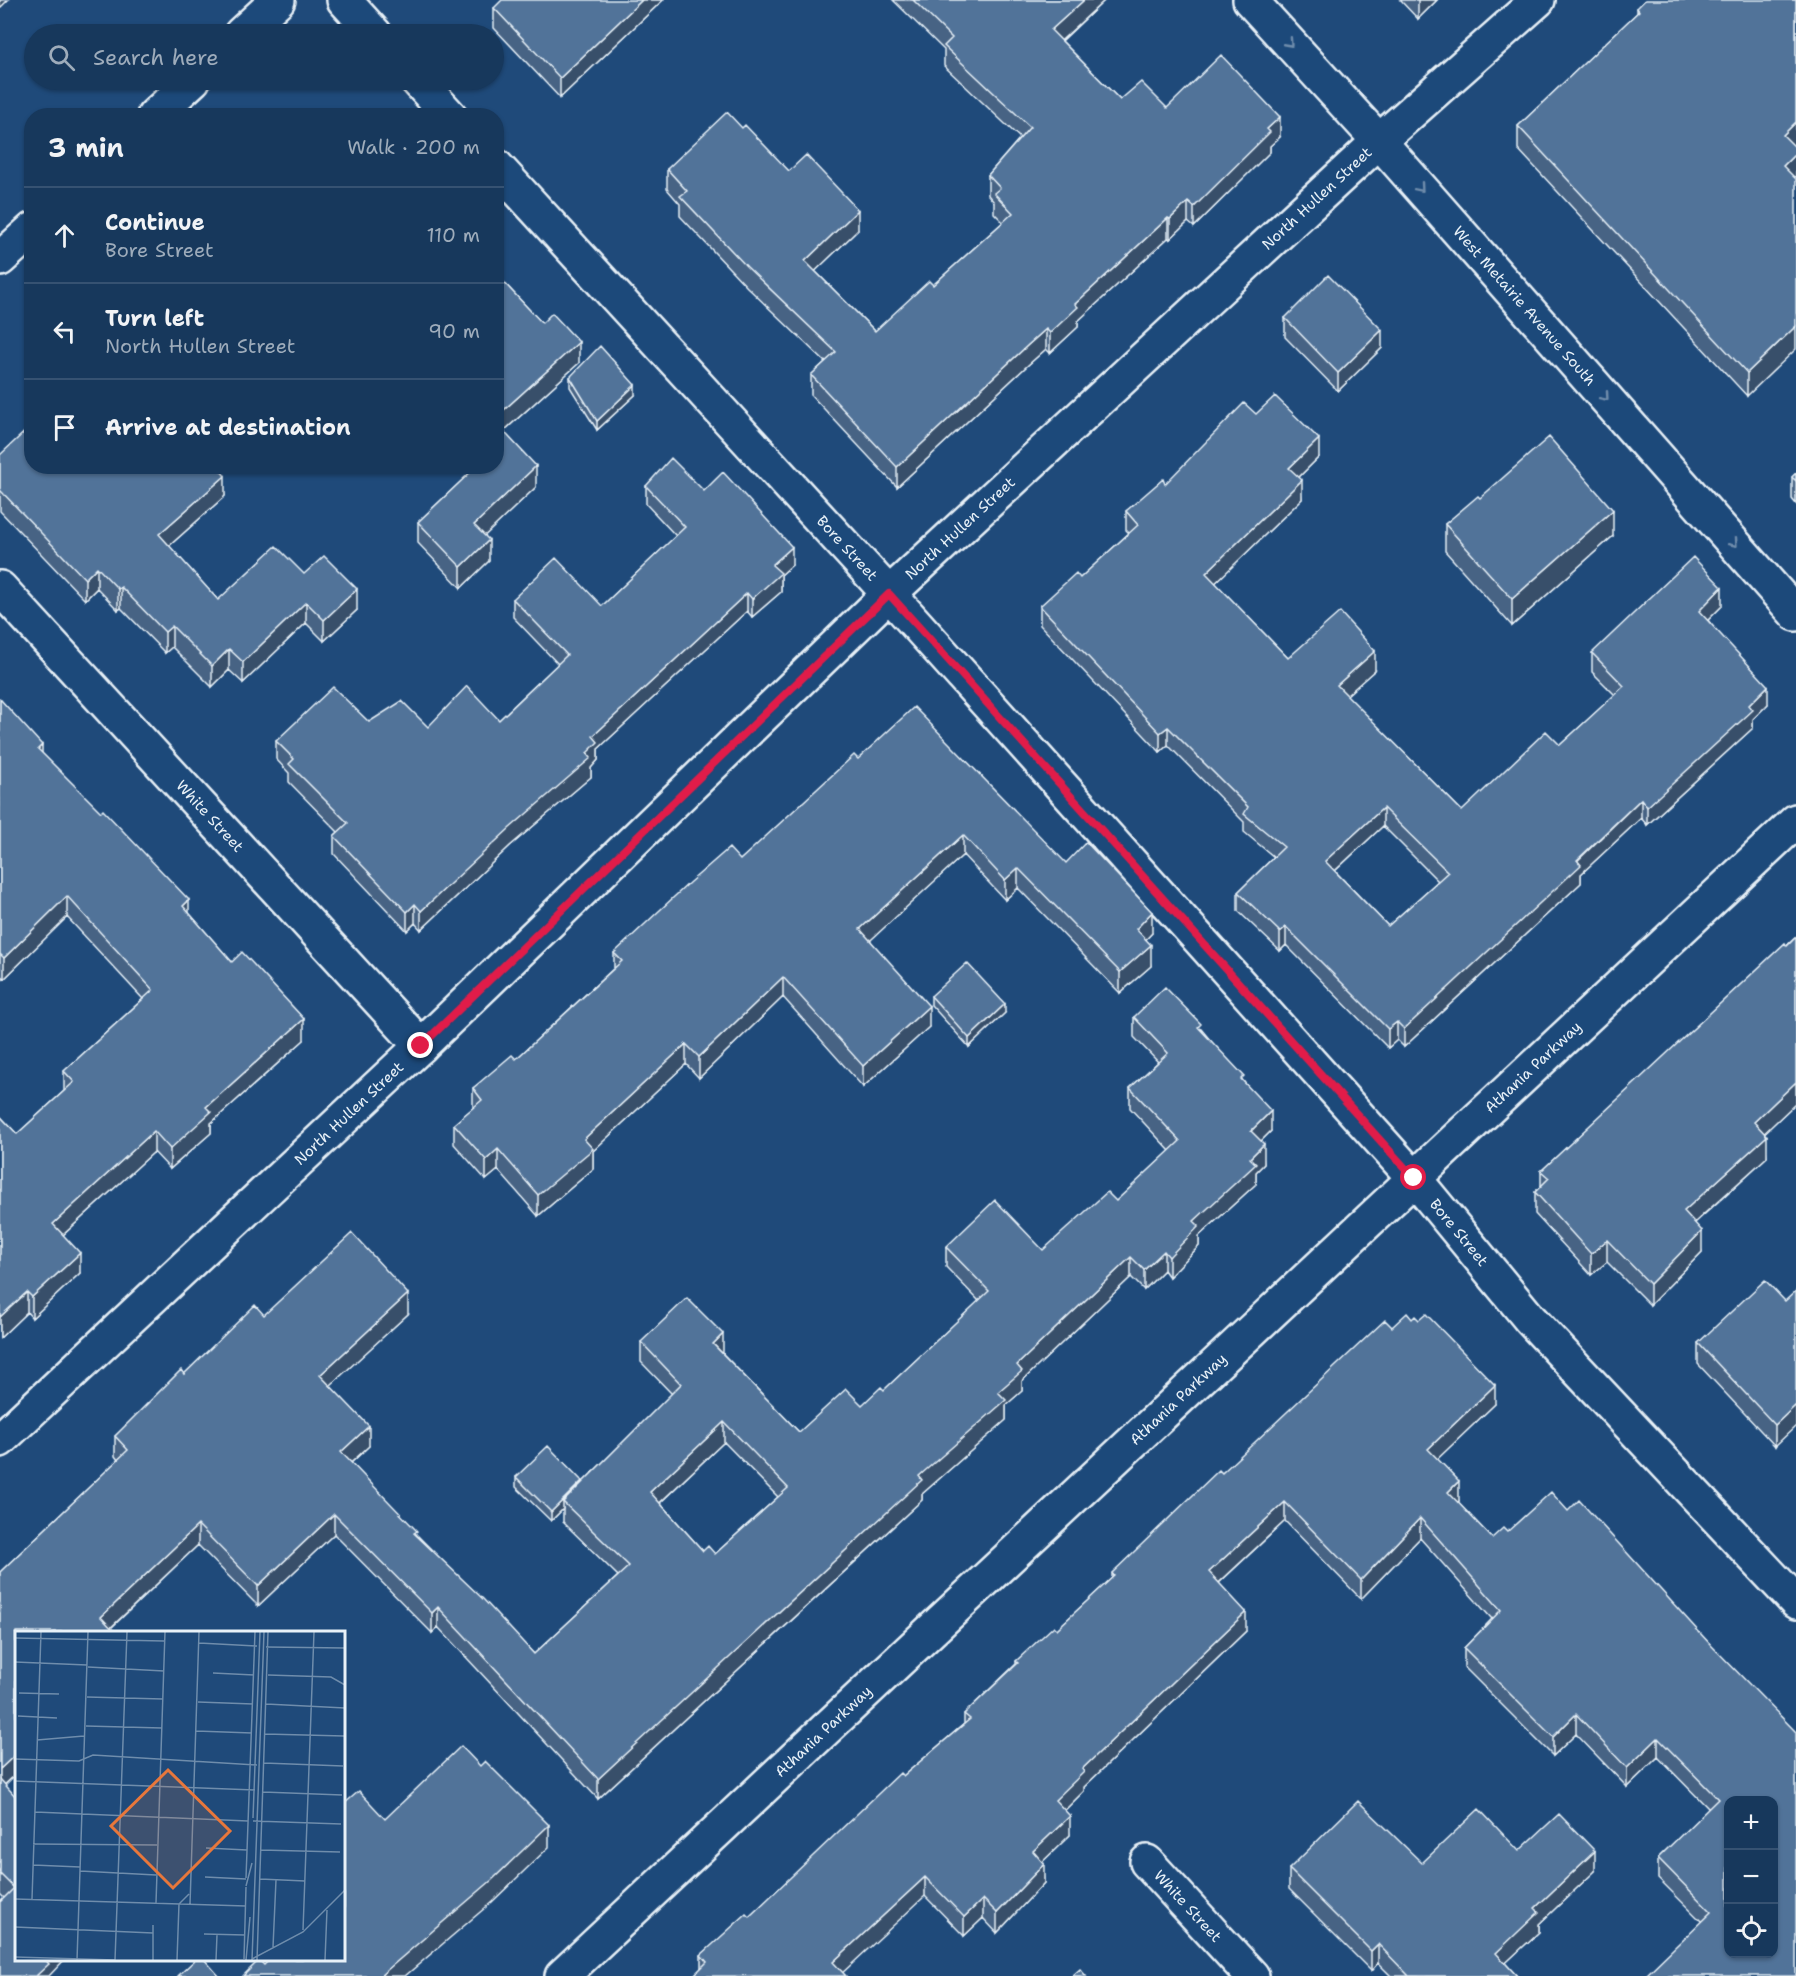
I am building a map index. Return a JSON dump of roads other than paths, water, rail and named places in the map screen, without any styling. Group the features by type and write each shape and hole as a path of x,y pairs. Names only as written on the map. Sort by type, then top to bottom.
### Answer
{"street":[{"path":"252,24 278,0"},
{"path":"344,0 366,24"},
{"name":"West Metairie Avenue South","path":"1250,0 1379,141 1796,614"},
{"name":"North Hullen Street","path":"0,1440 421,1046 889,594 1379,141 1538,0"},
{"path":"163,108 182,90"},
{"path":"426,90 443,108"},
{"name":"Bore Street","path":"504,175 889,594 1414,1178 1530,1318 1796,1602"},
{"path":"0,259 24,237"},
{"name":"White Street","path":"0,588 421,1046"},
{"name":"Athania Parkway","path":"562,1976 1796,821"},
{"name":"White Street","path":"1147,1862 1252,1976"}]}
